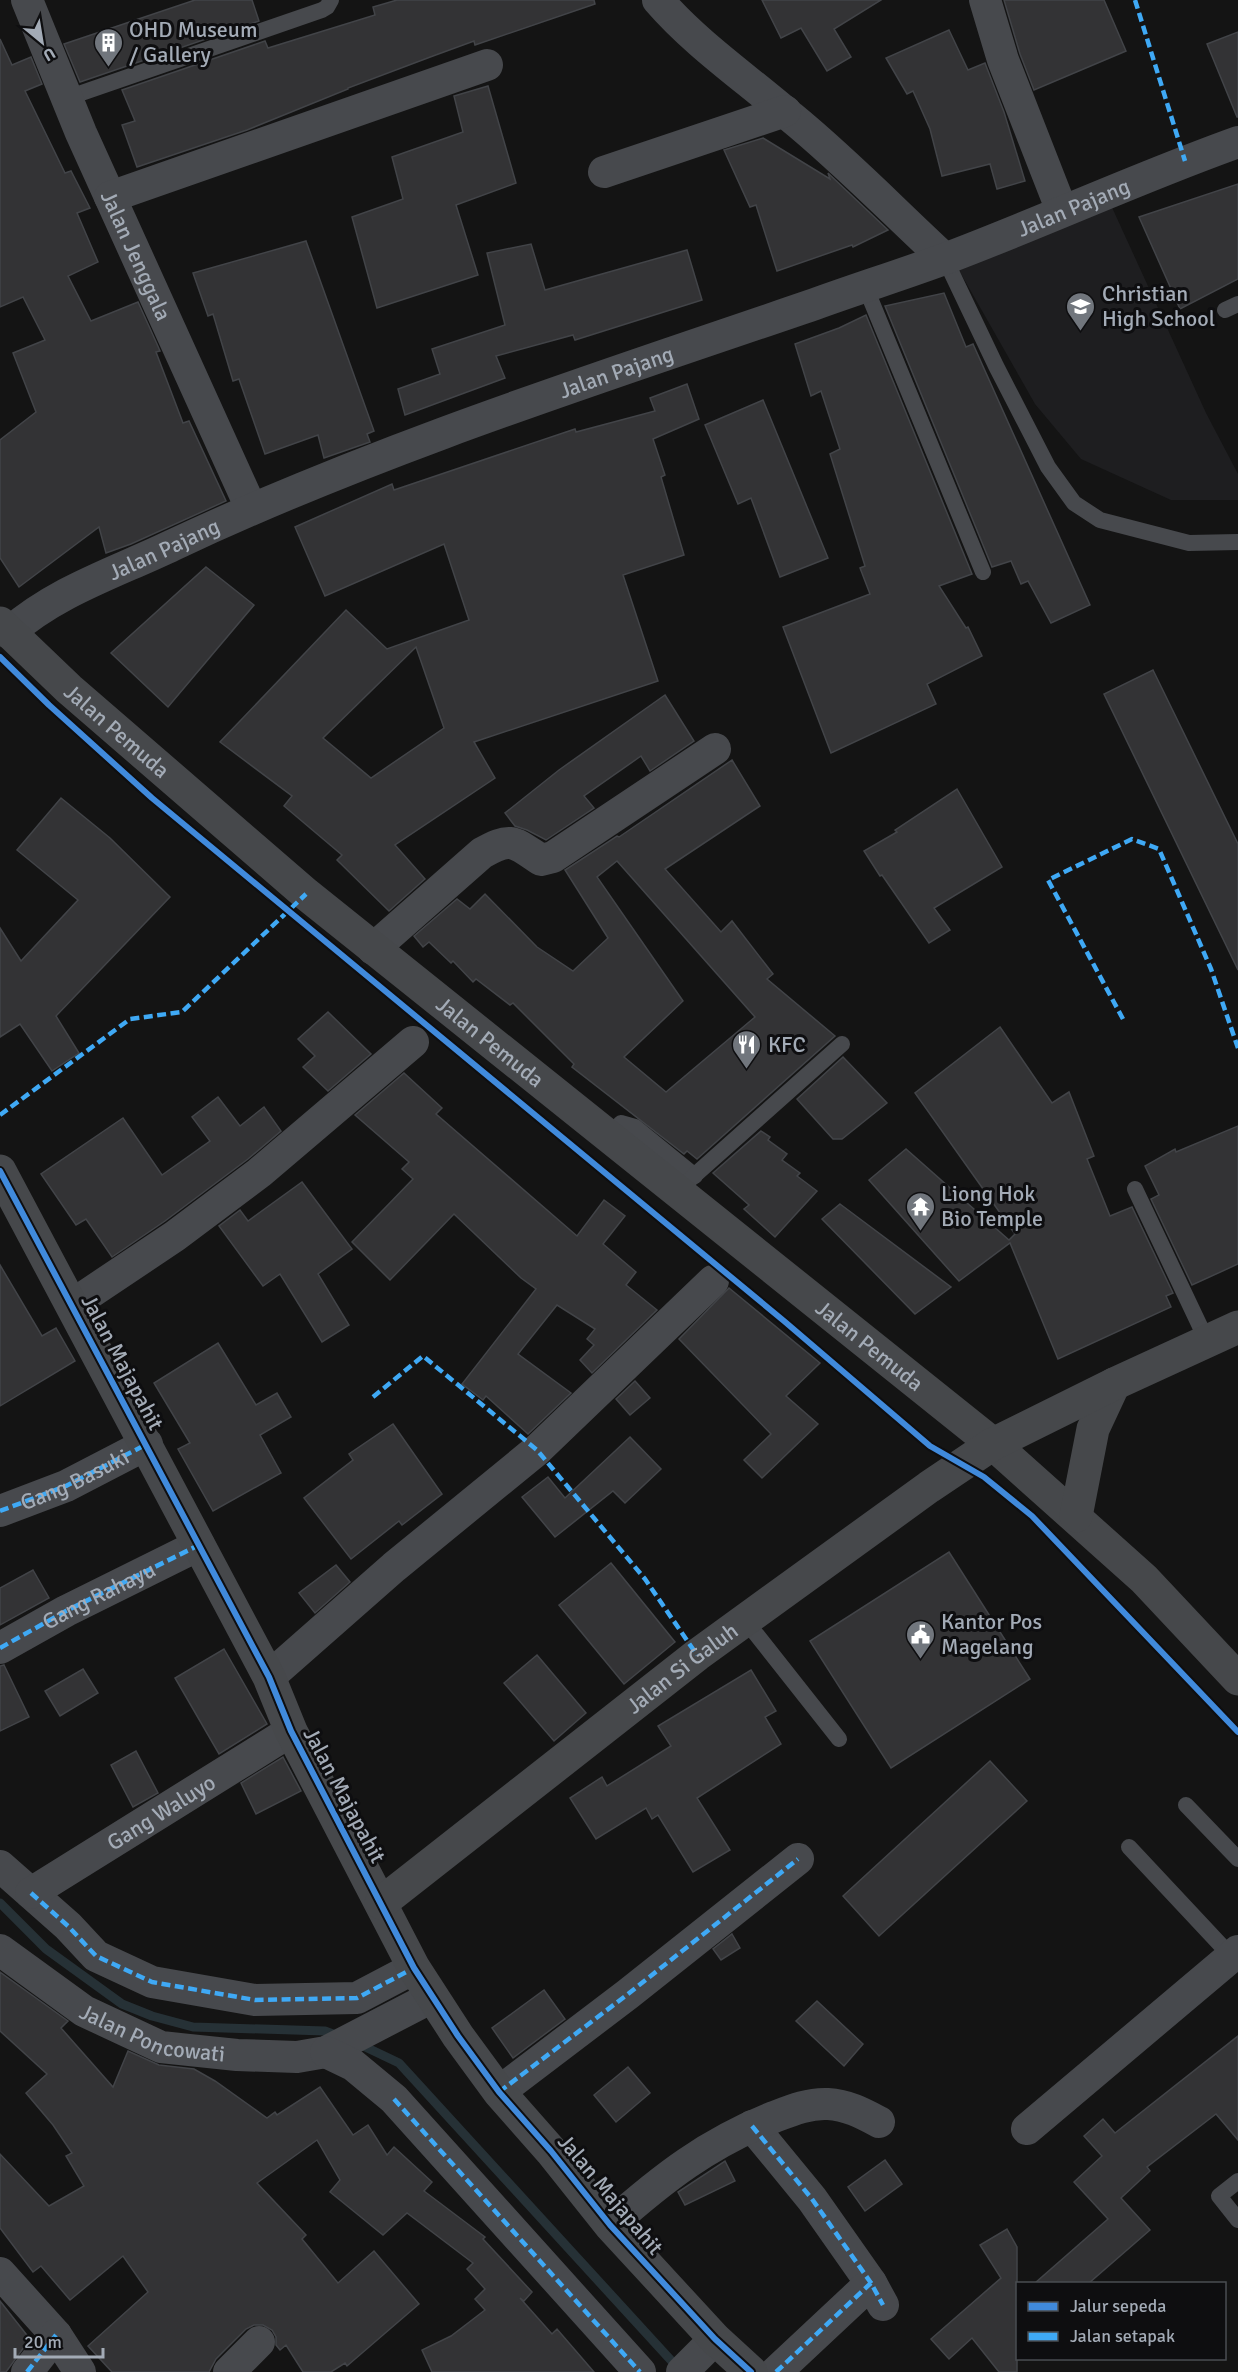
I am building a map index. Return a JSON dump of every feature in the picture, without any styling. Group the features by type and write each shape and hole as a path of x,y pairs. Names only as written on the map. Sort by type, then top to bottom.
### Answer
{"street":[{"name":"Jalan Jenggala","path":"27,0 67,98 251,508"},
{"path":"658,0 679,25 742,79 785,111 945,259"},
{"path":"985,0 1003,60 1062,211"},
{"path":"111,197 487,65"},
{"path":"604,172 785,111"},
{"name":"Jalan Pajang","path":"4,628 104,575 251,508 540,398 945,259 1185,161 1238,142"},
{"name":"Jalan Pemuda","path":"4,628 69,689 288,879 609,1137 686,1184 993,1444 1144,1579 1238,1679"},
{"path":"373,949 482,853 501,842 517,844 541,860 553,857 715,750"},
{"path":"72,1305 175,1236 258,1173 413,1042"},
{"name":"Jalan Majapahit","path":"0,1171 200,1545 269,1677 291,1731 414,1968 432,1997 499,2092 551,2151 610,2225 697,2357 751,2372"},
{"path":"269,1677 393,1567 537,1450 712,1281"},
{"name":"Jalan Si Galuh","path":"381,1903 575,1749 745,1620 929,1487 993,1444 1114,1384 1238,1327"},
{"path":"1076,1516 1093,1428 1114,1384"},
{"name":"Gang Basuki","path":"0,1511 66,1486 147,1444"},
{"name":"Gang Rahayu","path":"0,1648 66,1611 200,1545"},
{"name":"Gang Waluyo","path":"31,1893 291,1731"},
{"path":"499,2092 628,1994 798,1859"},
{"path":"0,1866 68,1926 96,1956 152,1982 255,2000 357,1998 414,1968"},
{"name":"Jalan Poncowati","path":"0,1950 84,2011 161,2048 237,2055 297,2057 334,2048 432,1997"},
{"path":"1027,2129 1235,1954"},
{"path":"334,2048 394,2099 640,2372"},
{"path":"610,2225 650,2189 700,2153 752,2126 800,2106 826,2103 848,2106 879,2122"},
{"path":"752,2126 812,2199 877,2294 776,2372"},
{"path":"0,2272 56,2335 80,2372"},
{"path":"27,2372 56,2335"},
{"path":"232,2371 259,2342"}],"lane":[{"path":"67,98 322,10 331,0"},
{"path":"945,259 1032,437 1048,467 1074,503 1100,520 1189,543 1238,542"},
{"path":"865,286 983,572"},
{"path":"686,1184 842,1044"},
{"path":"1135,1189 1207,1341"},
{"path":"745,1620 839,1739"},
{"path":"1186,1805 1238,1859"},
{"path":"1129,1847 1235,1954"},
{"path":"1238,2181 1219,2196 1238,2220"}],"shaded area":[{"name":"Christian High School","path":"1110,203 1206,413 1238,474 1238,500 1171,500 1081,459 1035,404 952,258"}],"building":[{"name":"OHD Museum / Gallery","path":"195,0 252,0 259,21 80,82 64,44"},
{"path":"397,0 594,0 595,4 475,45 474,41 348,88 247,130 137,167 122,125 135,121 122,90 265,41 268,48 375,15 373,7"},
{"path":"762,0 881,0 834,29 851,57 827,71 801,28 781,38"},
{"path":"1004,0 1104,0 1126,51 1034,90 1020,54"},
{"path":"949,30 968,70 985,63 1004,112 1025,181 997,189 990,164 942,176 930,129 913,91 907,94 886,58"},
{"path":"1238,32 1238,117 1237,117 1207,44"},
{"path":"0,39 12,65 31,57 42,84 25,91 65,173 71,171 90,208 77,213 98,262 68,276 91,321 138,302 160,351 156,352 183,423 189,421 226,501 106,553 99,527 19,587 0,558 0,440 36,412 13,353 45,340 23,297 0,307"},
{"path":"488,86 516,183 456,205 478,275 377,308 352,217 403,199 392,157 463,132 454,96"},
{"path":"763,138 830,179 828,173 888,230 853,247 852,245 777,271 756,205 750,207 724,150"},
{"path":"1238,184 1238,279 1180,309 1139,217"},
{"path":"306,241 374,431 367,434 370,442 324,458 318,435 265,454 239,379 233,381 213,314 208,316 193,273"},
{"path":"531,244 545,290 687,250 702,300 575,340 573,335 496,356 505,378 405,415 398,389 440,374 432,349 505,325 487,253"},
{"path":"944,293 966,347 973,344 1090,605 1051,623 1028,581 1021,584 1011,561 992,567 885,306"},
{"path":"866,315 972,574 939,586 966,628 968,627 982,656 927,684 936,704 831,753 783,627 870,594 860,568 865,566 830,454 840,449 821,391 811,396 795,344 839,328"},
{"path":"687,384 699,419 653,439 665,475 661,477 684,555 623,575 658,681 474,742 495,778 395,845 425,879 389,911 337,860 342,855 284,806 292,796 220,742 346,610 387,649 469,620 444,544 325,596 295,527 392,484 394,490 575,429 576,432 655,411 650,398","holes":["416,647 444,728 371,778 323,738"]},
{"path":"763,400 828,558 780,577 751,498 738,504 705,425"},
{"path":"206,567 254,605 168,707 111,653"},
{"path":"1153,670 1238,844 1238,970 1104,694"},
{"path":"665,695 694,741 650,771 641,756 584,796 594,808 546,840 515,826 505,813 559,770"},
{"path":"732,760 760,806 665,869 721,932 732,921 773,974 767,979 835,1036 697,1159 687,1151 684,1154 572,1067 574,1064 513,1003 510,1005 476,979 473,982 453,961 451,963 429,942 423,947 414,936 457,899 470,909 485,894 537,947 573,971 608,938 565,870 617,836 619,837","holes":["617,861 755,1017 666,1092 624,1057 683,1001 597,877"]},
{"path":"957,789 1002,867 934,908 950,930 929,943 864,851 897,832 895,830"},
{"path":"61,798 110,838 170,897 56,1016 79,1053 52,1071 20,1024 0,1037 0,928 21,961 78,900 17,850"},
{"path":"328,1012 371,1054 328,1091 303,1067 315,1056 298,1039"},
{"path":"1000,1027 1052,1103 1069,1092 1094,1156 1087,1159 1110,1216 1132,1207 1173,1293 1166,1296 1171,1307 1058,1359 1010,1243 959,1281 869,1180 906,1149 1009,1240 1015,1234 915,1093"},
{"path":"843,1057 887,1103 842,1139 833,1139 797,1099"},
{"path":"404,1073 442,1108 436,1114 577,1236 604,1200 625,1216 603,1244 636,1272 626,1285 657,1310 592,1373 580,1360 594,1345 587,1339 595,1329 557,1305 518,1354 571,1393 528,1434 486,1396 483,1400 462,1384 536,1289 521,1278 454,1214 390,1280 352,1242 413,1179 402,1169 409,1162 355,1115"},
{"path":"218,1097 240,1126 264,1107 281,1131 248,1159 165,1221 112,1257 86,1219 76,1225 41,1174 123,1118 162,1175 210,1141 192,1117"},
{"path":"1238,1126 1238,1264 1192,1285 1151,1199 1159,1195 1145,1166 1175,1149 1176,1152"},
{"path":"761,1131 770,1137 768,1140 787,1154 782,1160 800,1173 797,1176 817,1191 775,1237 744,1209 749,1205 713,1173"},
{"path":"302,1182 352,1249 318,1274 349,1325 322,1342 280,1274 263,1286 219,1226 240,1210 248,1221"},
{"path":"840,1204 951,1287 915,1314 822,1219"},
{"path":"0,1265 42,1336 56,1328 75,1361 0,1406"},
{"path":"729,1288 820,1363 786,1396 818,1424 762,1478 744,1460 771,1434 679,1339"},
{"path":"218,1343 256,1405 277,1393 291,1417 260,1435 281,1473 213,1511 178,1449 190,1443 154,1383"},
{"path":"635,1381 650,1398 630,1415 616,1399"},
{"path":"393,1424 442,1494 402,1525 399,1521 351,1559 304,1498 353,1460 349,1454"},
{"path":"630,1437 661,1469 625,1503 613,1491 555,1537 522,1497 548,1477 565,1498"},
{"name":"Kantor Pos Magelang","path":"949,1552 1030,1679 891,1768 810,1641"},
{"path":"611,1563 675,1642 624,1684 559,1605"},
{"path":"336,1565 350,1582 315,1613 299,1593"},
{"path":"33,1570 49,1598 0,1625 0,1588"},
{"path":"224,1649 267,1724 219,1754 175,1678"},
{"path":"537,1655 586,1713 554,1741 504,1683"},
{"path":"4,1665 29,1717 0,1731 0,1666"},
{"path":"83,1669 98,1693 60,1716 45,1691"},
{"path":"751,1670 776,1711 765,1717 781,1744 697,1798 730,1850 693,1872 658,1815 652,1819 646,1808 596,1839 570,1798 602,1777 607,1786 671,1746 658,1726"},
{"path":"136,1751 158,1793 133,1807 111,1765"},
{"path":"283,1757 301,1791 256,1814 241,1783"},
{"path":"990,1761 1027,1801 879,1936 843,1896"},
{"path":"732,1934 740,1948 721,1960 713,1949"},
{"path":"0,1972 68,2021 61,2028 113,2087 128,2051 159,2065 194,2069 267,2118 275,2112 277,2115 320,2087 353,2135 368,2125 387,2155 394,2147 432,2182 424,2191 485,2237 483,2239 532,2292 524,2301 520,2298 552,2334 557,2329 594,2372 432,2372 422,2350 451,2336 485,2310 475,2299 485,2289 467,2269 473,2263 407,2213 383,2235 330,2192 340,2180 317,2140 257,2183 306,2235 302,2239 338,2283 374,2251 419,2304 347,2366 345,2363 331,2372 303,2372 286,2345 280,2350 276,2345 276,2337 272,2330 263,2325 254,2325 246,2329 216,2359 209,2372 112,2372 88,2346 148,2292 123,2256 70,2300 41,2266 33,2272 0,2228 0,2154 49,2206 84,2186 66,2156 72,2153 53,2125 26,2093 47,2074 0,2031"},
{"path":"544,1990 565,2019 513,2058 492,2028"},
{"path":"817,2001 863,2044 844,2066 796,2021"},
{"path":"1238,2036 1238,2140 1216,2114 1147,2167 1150,2171 1121,2198 1150,2230 1090,2282 1036,2282 1108,2219 1074,2182 1102,2156 1084,2136 1103,2119 1115,2133"},
{"path":"628,2067 650,2093 616,2122 594,2095"},
{"path":"885,2160 902,2184 865,2211 848,2187"},
{"path":"725,2161 735,2181 685,2205 678,2192"},
{"path":"1007,2229 1017,2247 1017,2372 999,2372 972,2338 949,2359 931,2339 1001,2278 980,2245"},
{"path":"0,2301 30,2339 6,2372 0,2372"}],"waterway":[{"path":"0,1903 46,1949 122,2004 152,2016 193,2027 325,2031 338,2036"},
{"path":"357,2043 399,2063 678,2368"}],"marked path":[{"path":"1135,0 1185,161"},
{"path":"1123,1019 1048,880 1132,839 1159,849 1211,969 1238,1048"},
{"path":"0,1115 130,1019 182,1012 306,894"},
{"path":"373,1397 423,1356 537,1450 645,1579 697,1655"},
{"path":"0,1511 66,1486 147,1444"},
{"path":"0,1648 66,1611 199,1545"},
{"path":"499,2092 628,1994 798,1859"},
{"path":"31,1893 68,1926 96,1956 152,1982 255,2000 357,1998 414,1968"},
{"path":"394,2099 640,2372"},
{"path":"752,2126 812,2199 871,2283"},
{"path":"776,2372 871,2283 883,2305"},
{"path":"27,2372 56,2335"}],"cycle path":[{"path":"0,657 49,705 152,798 784,1321 930,1446 984,1477 1032,1516 1238,1732"},
{"path":"0,1171 269,1677 291,1731 414,1968 458,2036 499,2092 551,2151 610,2225 715,2339 751,2372"}],"place":[{"name":"OHD Museum / Gallery","path":"108,68"},
{"name":"Christian High School","path":"1081,332"},
{"name":"KFC","path":"747,1070"},
{"name":"Liong Hok Bio Temple","path":"920,1232"},
{"name":"Kantor Pos Magelang","path":"920,1660"}]}
